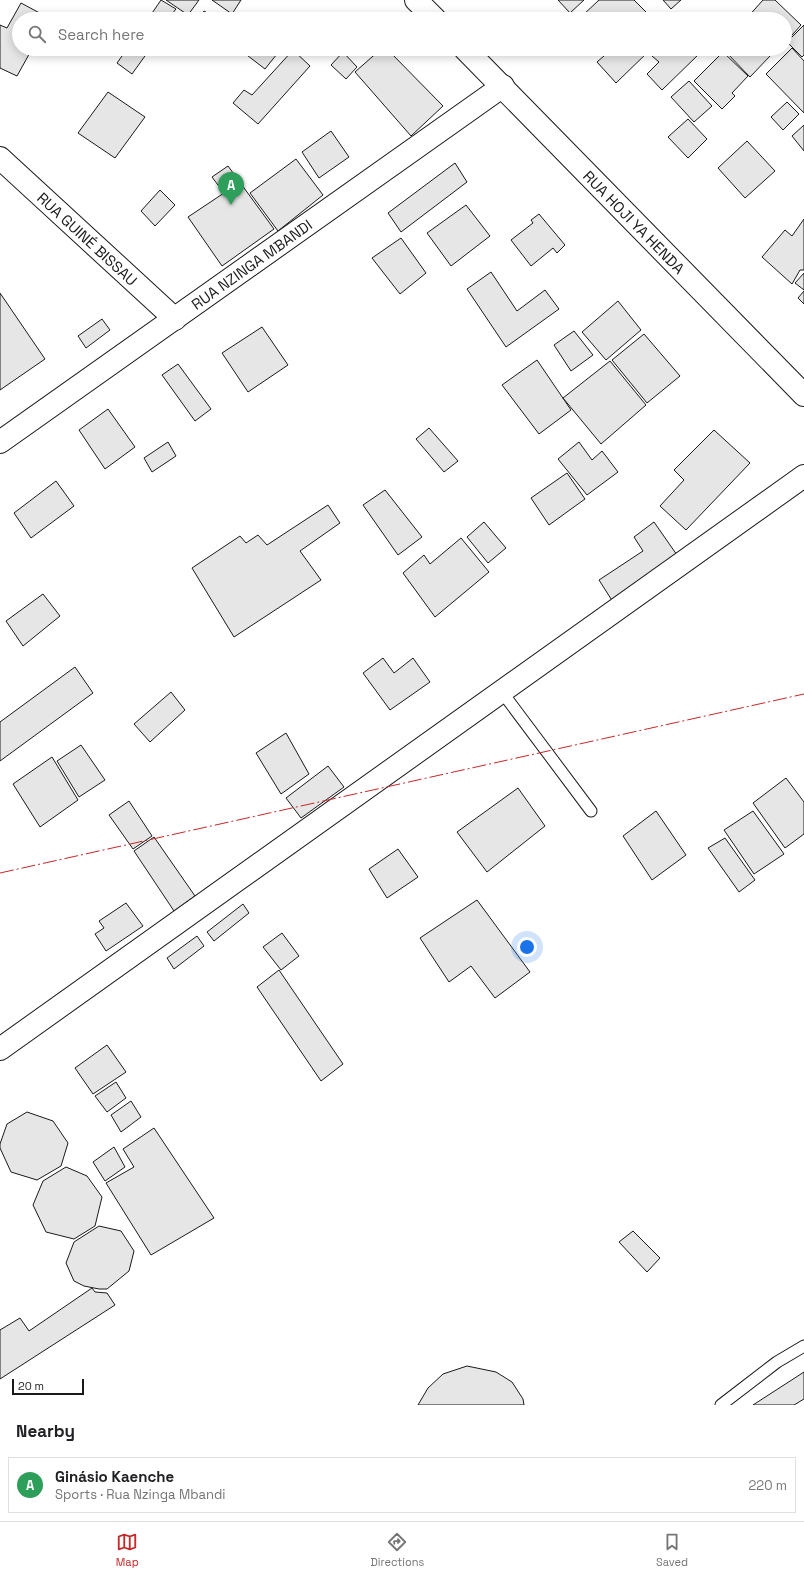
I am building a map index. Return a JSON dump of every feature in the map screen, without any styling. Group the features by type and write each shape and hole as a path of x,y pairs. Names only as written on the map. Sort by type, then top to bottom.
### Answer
{"street":[{"path":"416,0 428,12"},
{"name":"RUA HOJI YA HENDA","path":"472,56 804,395"},
{"name":"RUA NZINGA MBANDI","path":"0,442 503,86"},
{"name":"RUA GUINÉ BISSAU","path":"0,158 175,319"},
{"path":"0,1049 804,476"}],"lane":[{"path":"502,692 591,811"},
{"path":"721,1405 777,1362 804,1346"}],"building":[{"path":"161,0 176,9 174,12 153,12"},
{"path":"166,0 199,0 190,12 184,12"},
{"path":"212,0 241,0 233,12 229,12"},
{"path":"558,0 584,0 571,12 569,12"},
{"path":"599,0 634,0 646,12 586,12"},
{"path":"663,0 681,0 671,9"},
{"path":"763,0 775,0 787,12 752,12"},
{"path":"21,3 38,12 16,12"},
{"path":"792,16 801,25 792,35"},
{"path":"12,19 12,56 28,56 17,76 0,68 0,25 7,28"},
{"path":"804,25 804,55 802,57 792,47 792,37"},
{"path":"792,48 804,61 804,113 766,74 784,56 792,56"},
{"path":"122,56 145,56 132,74 117,63"},
{"path":"248,56 275,56 265,69"},
{"path":"288,56 299,56 310,66 258,124 233,103 244,90 252,95"},
{"path":"339,56 347,56 357,67 346,79 331,65"},
{"path":"373,56 394,56 443,106 411,136 355,72"},
{"path":"604,56 644,56 616,83 597,62"},
{"path":"652,56 697,56 662,90 647,74 659,62"},
{"path":"719,56 727,56 748,76 732,93 735,96 722,109 694,81"},
{"path":"730,56 770,56 750,77"},
{"path":"689,81 712,106 694,122 671,97"},
{"path":"108,92 145,117 115,158 78,133"},
{"path":"787,102 799,114 783,130 771,117"},
{"path":"688,119 707,139 688,158 668,137"},
{"path":"804,125 804,151 792,136"},
{"path":"331,131 349,157 319,178 302,152"},
{"path":"747,141 775,171 745,198 718,168"},
{"path":"296,159 323,195 278,231 250,193"},
{"path":"455,163 467,182 401,232 388,213"},
{"path":"228,166 274,229 222,266 188,217 224,193 212,177"},
{"path":"160,190 175,205 155,226 141,211"},
{"path":"466,205 490,236 451,266 427,233"},
{"path":"539,214 565,245 557,253 553,248 531,266 511,240 533,223 531,220"},
{"path":"804,219 804,270 800,270 792,284 762,257 785,230 792,236"},
{"path":"401,238 426,273 400,294 372,258"},
{"path":"491,272 517,311 545,290 559,309 506,347 467,289"},
{"path":"804,273 804,290 795,283"},
{"path":"804,291 804,304 798,298"},
{"path":"0,293 45,359 0,390"},
{"path":"618,301 641,330 606,360 582,332"},
{"path":"102,319 110,330 86,348 78,336"},
{"path":"262,327 288,365 248,392 222,353"},
{"path":"574,331 593,355 571,371 554,345"},
{"path":"644,334 680,376 647,403 612,360"},
{"path":"537,360 571,410 539,434 502,385"},
{"path":"610,361 646,405 601,444 563,398"},
{"path":"178,364 211,409 195,421 162,375"},
{"path":"108,409 135,447 105,469 79,430"},
{"path":"429,428 458,461 444,472 416,439"},
{"path":"714,430 750,463 686,530 660,506 684,480 674,470"},
{"path":"168,442 176,456 152,472 144,458"},
{"path":"579,442 592,460 602,451 618,472 587,495 558,459"},
{"path":"567,473 585,499 549,525 531,498"},
{"path":"56,481 74,506 31,538 14,513"},
{"path":"385,490 422,537 398,555 363,505"},
{"path":"328,505 340,523 300,551 321,580 234,637 192,568 240,536 246,543 258,535 267,545"},
{"path":"484,522 506,548 488,563 467,537"},
{"path":"654,522 677,555 613,602 599,580 643,551 634,537"},
{"path":"461,538 489,572 435,617 403,573 424,555 430,564"},
{"path":"43,594 60,616 23,646 6,621"},
{"path":"383,658 394,673 413,658 430,682 390,710 363,673"},
{"path":"75,667 93,693 0,761 0,722"},
{"path":"171,692 185,710 150,742 134,724"},
{"path":"286,733 309,774 281,794 256,753"},
{"path":"81,745 105,780 79,797 57,761"},
{"path":"52,757 78,800 40,827 13,784"},
{"path":"328,766 344,787 301,818 286,798"},
{"path":"786,778 804,802 804,834 785,848 753,803"},
{"path":"518,788 545,826 487,872 457,832"},
{"path":"129,801 152,836 133,849 109,815"},
{"path":"656,811 686,855 652,880 623,836"},
{"path":"753,811 784,854 754,874 724,830"},
{"path":"154,837 195,896 174,911 134,851"},
{"path":"725,838 755,880 739,892 708,848"},
{"path":"398,849 418,877 387,898 369,869"},
{"path":"477,900 530,972 495,998 471,966 449,982 420,938"},
{"path":"126,903 143,926 106,951 95,934 104,928 99,921"},
{"path":"243,904 249,913 214,941 207,932"},
{"path":"282,933 299,956 281,970 263,947"},
{"path":"197,936 204,946 174,969 167,958"},
{"path":"279,970 343,1064 321,1081 257,987"},
{"path":"107,1045 126,1072 93,1094 75,1068"},
{"path":"116,1082 126,1098 107,1112 95,1096"},
{"path":"131,1101 141,1117 121,1132 111,1115"},
{"path":"27,1112 53,1121 68,1143 61,1166 37,1180 11,1172 0,1148 7,1124"},
{"path":"154,1128 214,1218 151,1255 106,1183 134,1167 123,1149"},
{"path":"114,1147 125,1167 105,1181 93,1162"},
{"path":"66,1167 87,1176 102,1197 95,1226 74,1239 46,1232 33,1205 43,1181"},
{"path":"99,1226 121,1231 134,1251 129,1271 107,1289 84,1286 74,1281 66,1263 74,1242"},
{"path":"633,1231 660,1258 647,1272 619,1242"},
{"path":"92,1288 95,1292 107,1293 115,1305 0,1379 0,1330 20,1318 29,1331"},
{"path":"467,1366 496,1372 512,1382 523,1399 524,1405 418,1405 428,1388 443,1374"},
{"path":"804,1372 804,1399 794,1405 753,1405"}],"power":[{"path":"0,873 804,694"}],"place":[{"name":"Ginásio Kaenche","path":"231,205"}]}
